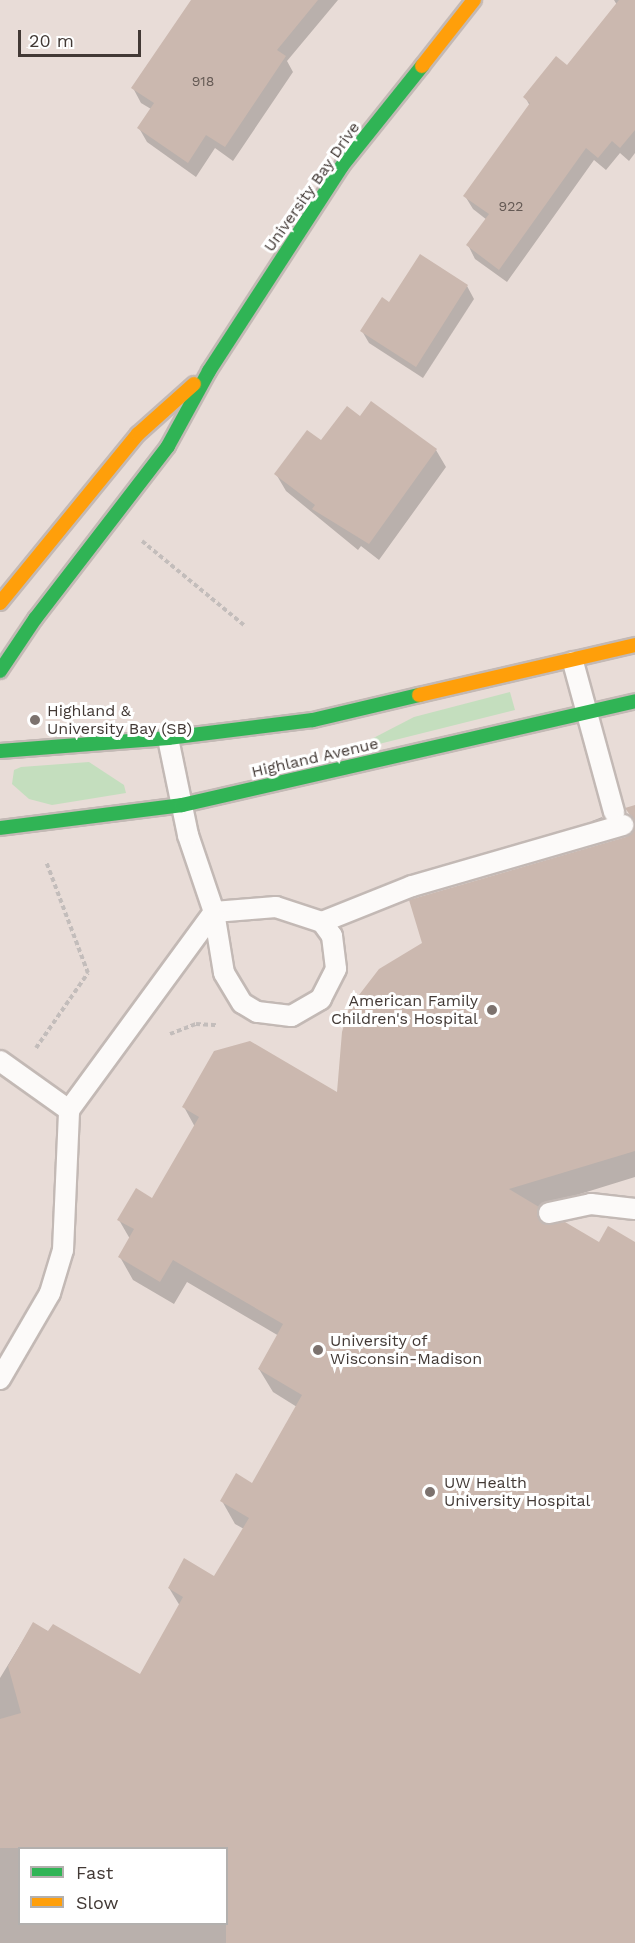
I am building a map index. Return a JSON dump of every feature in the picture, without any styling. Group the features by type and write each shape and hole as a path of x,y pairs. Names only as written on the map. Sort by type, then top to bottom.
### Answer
{"street":[{"name":"University Bay Drive","path":"0,671 35,619 147,476 183,421 209,371 342,166 474,0"},
{"name":"University Bay Drive","path":"0,603 138,434 209,371"},
{"path":"0,751 168,738 313,720 573,662 635,645"},
{"name":"Highland Avenue","path":"0,828 182,805 635,701"}],"lane":[{"path":"0,1379 50,1293 63,1250 69,1110 214,912 276,907 322,922 412,886 618,818 573,662"},
{"path":"168,738 182,805 214,912 231,990 242,1003 274,1016 308,1010 331,985 336,952 322,922"},
{"path":"0,1061 69,1110"},
{"path":"549,1213 591,1204 635,1209"}],"path":[{"path":"139,539 244,625"},
{"path":"19,1073 88,973 46,861"},
{"path":"170,1034 196,1024 229,1028"}],"green space":[{"path":"510,692 515,710 359,749 358,746 414,717"},
{"path":"89,762 124,785 126,793 52,805 29,799 12,784 14,770 21,767"}],"building":[{"path":"191,0 318,0 277,50 286,56 225,147 206,135 188,163 137,128 154,103 131,88"},
{"path":"619,0 635,0 635,130 620,148 612,141 598,158 586,148 499,270 466,245 489,214 463,196 530,103 523,97 556,56 567,65"},
{"path":"420,254 468,285 416,367 360,331 382,297 389,302"},
{"path":"371,401 437,449 369,544 312,509 315,505 274,474 307,430 321,440 347,406 360,416"},
{"path":"635,805 635,822 625,808"},
{"name":"UW Health University Hospital","path":"635,822 635,1151 509,1189 539,1207 537,1216 545,1224 565,1222 599,1242 608,1226 635,1242 635,1943 226,1943 228,1847 0,1848 0,1719 21,1713 8,1666 33,1622 48,1631 53,1624 140,1674 183,1597 168,1588 184,1558 214,1576 249,1518 220,1501 236,1473 252,1483 302,1395 258,1369 283,1324 173,1260 160,1282 118,1257 134,1229 117,1220 136,1188 152,1198 199,1117 182,1107 214,1051 250,1041 337,1092 342,1032 349,1008 379,969 422,943 409,900 626,837 632,833"}],"traffic: fast":[{"path":"0,671 35,619 168,446 209,371 342,166 422,66"},
{"path":"0,751 168,738 313,720 419,695"},
{"path":"0,828 182,805 635,701"}],"traffic: slow":[{"path":"422,66 474,0"},
{"path":"0,603 138,434 194,384"},
{"path":"419,695 635,645"}],"place":[{"name":"Highland & University Bay (SB)","path":"35,720"},
{"name":"American Family Children's Hospital","path":"492,1010"},
{"name":"University of Wisconsin-Madison","path":"318,1350"},
{"name":"UW Health University Hospital","path":"430,1492"}]}
